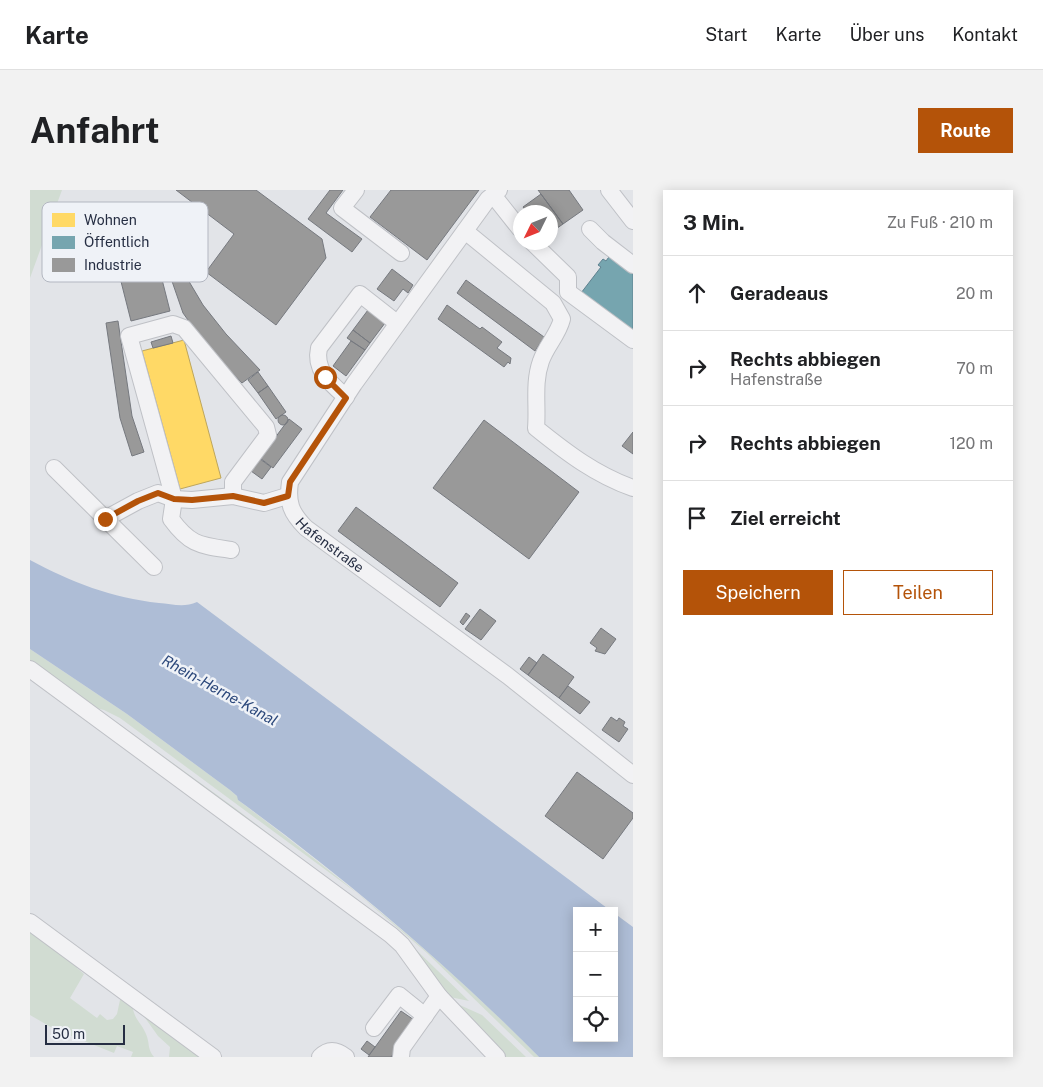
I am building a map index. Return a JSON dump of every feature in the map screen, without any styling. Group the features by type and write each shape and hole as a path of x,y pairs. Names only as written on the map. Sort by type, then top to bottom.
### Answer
{"street":[{"path":"356,190 342,208 401,253"},
{"path":"609,190 633,222"},
{"path":"105,519 138,501 158,493 174,499 192,500 233,496 264,503 288,496 290,482 397,323 496,192 513,218"},
{"path":"590,229 603,242 633,265"},
{"path":"465,231 554,303 562,319 559,331 541,360 536,382 536,428 579,461 610,480 633,488"},
{"path":"540,250 568,277 568,292 633,340"},
{"path":"346,398 325,377 319,367 317,358 319,348 360,294 397,323"},
{"path":"231,550 202,546 184,536 170,519 174,499 128,336 173,324 184,328 266,426 268,435 234,482 233,496"},
{"path":"54,468 154,566"},
{"name":"Hafenstraße","path":"288,496 290,509 306,528 508,676 633,775"},
{"path":"30,669 391,935 402,945 440,996 497,1057"},
{"path":"30,922 213,1057"},
{"path":"374,1028 399,996 425,1016"},
{"path":"401,1057 402,1048 440,996"},
{"path":"320,1057 329,1050 337,1051 346,1057"}],"shaded area":[{"path":"30,190 62,190 58,202 42,202 42,245 30,278"},
{"path":"30,649 127,714 230,790 238,797 238,800 355,891 431,955 539,1057 534,1057 427,953 357,893 120,718 104,710 84,705 30,664"},
{"path":"102,716 115,721 235,808 369,910 406,940 469,1001 450,997 434,977"},
{"path":"30,930 79,965 77,968 84,974 70,998 97,1018 100,1014 107,1020 113,1019 117,1014 120,1000 124,999 132,1004 136,1018 144,1029 150,1051 154,1057 131,1057 133,1052 117,1046 114,1053 54,1029 30,1015"},
{"path":"453,1002 482,1015 526,1057 501,1057"},
{"path":"143,1015 195,1051 198,1057 169,1057 170,1047 158,1036"}],"water":[{"name":"Rhein-Herne-Kanal","path":"30,560 76,582 108,593 142,601 178,605 197,602 606,907 573,907 573,1042 618,1042 618,916 633,927 633,1057 539,1057 468,988 394,922 238,800 237,796 230,790 127,714 30,649"}],"building: Wohnen":[{"path":"184,340 221,478 180,489 142,351"}],"building: Öffentlich":[{"path":"611,254 633,271 633,333 581,293 601,267 598,265 603,259 606,261"}],"building: Industrie":[{"path":"176,190 256,190 322,239 326,258 276,325 208,274 208,269 234,234 208,214 208,202 192,202"},
{"path":"330,190 343,190 326,213 362,239 352,252 308,219"},
{"path":"391,190 479,190 427,260 370,217"},
{"path":"538,190 569,190 583,210 563,224 558,217 558,205 549,205"},
{"path":"541,194 549,205 526,205"},
{"path":"558,217 563,224 558,227"},
{"path":"392,269 413,285 408,293 403,289 394,301 377,289"},
{"path":"466,280 544,337 535,351 457,293"},
{"path":"121,282 163,282 170,311 131,321"},
{"path":"172,282 189,282 203,305 226,334 260,370 242,383 208,348 183,313"},
{"path":"447,305 502,342 497,348 511,358 510,364 508,362 504,367 438,319"},
{"path":"368,310 385,323 370,343 353,330"},
{"path":"118,321 132,416 144,452 132,456 120,418 106,323"},
{"path":"353,330 370,343 365,350 347,338"},
{"path":"171,336 173,343 153,348 151,342"},
{"path":"351,341 365,350 346,376 333,366"},
{"path":"258,372 268,386 258,393 248,380"},
{"path":"268,386 286,412 276,419 258,393"},
{"path":"281,415 285,415 288,420 287,424 281,425 278,422 278,418"},
{"path":"289,419 302,429 273,468 260,458"},
{"path":"484,420 579,492 529,559 433,488"},
{"path":"633,432 633,454 622,446"},
{"path":"260,459 271,467 262,479 251,471"},
{"path":"356,507 458,583 440,607 338,531"},
{"path":"480,609 496,621 481,640 465,629"},
{"path":"466,613 470,616 463,625 460,622"},
{"path":"601,628 616,639 605,654 595,651 597,648 590,643"},
{"path":"543,654 574,677 559,698 528,675"},
{"path":"529,657 537,663 528,675 520,669"},
{"path":"568,686 590,702 580,714 559,698"},
{"path":"611,717 617,721 619,718 625,722 623,726 628,729 619,742 602,730"},
{"path":"577,772 633,813 633,818 603,859 545,816"},
{"path":"401,1011 417,1022 391,1057 368,1057"},
{"path":"367,1041 375,1047 369,1055 361,1049"}],"route":[{"path":"105,519 138,501 158,493 174,499 192,500 233,496 264,503 288,496 290,482 346,398 325,377"}]}
